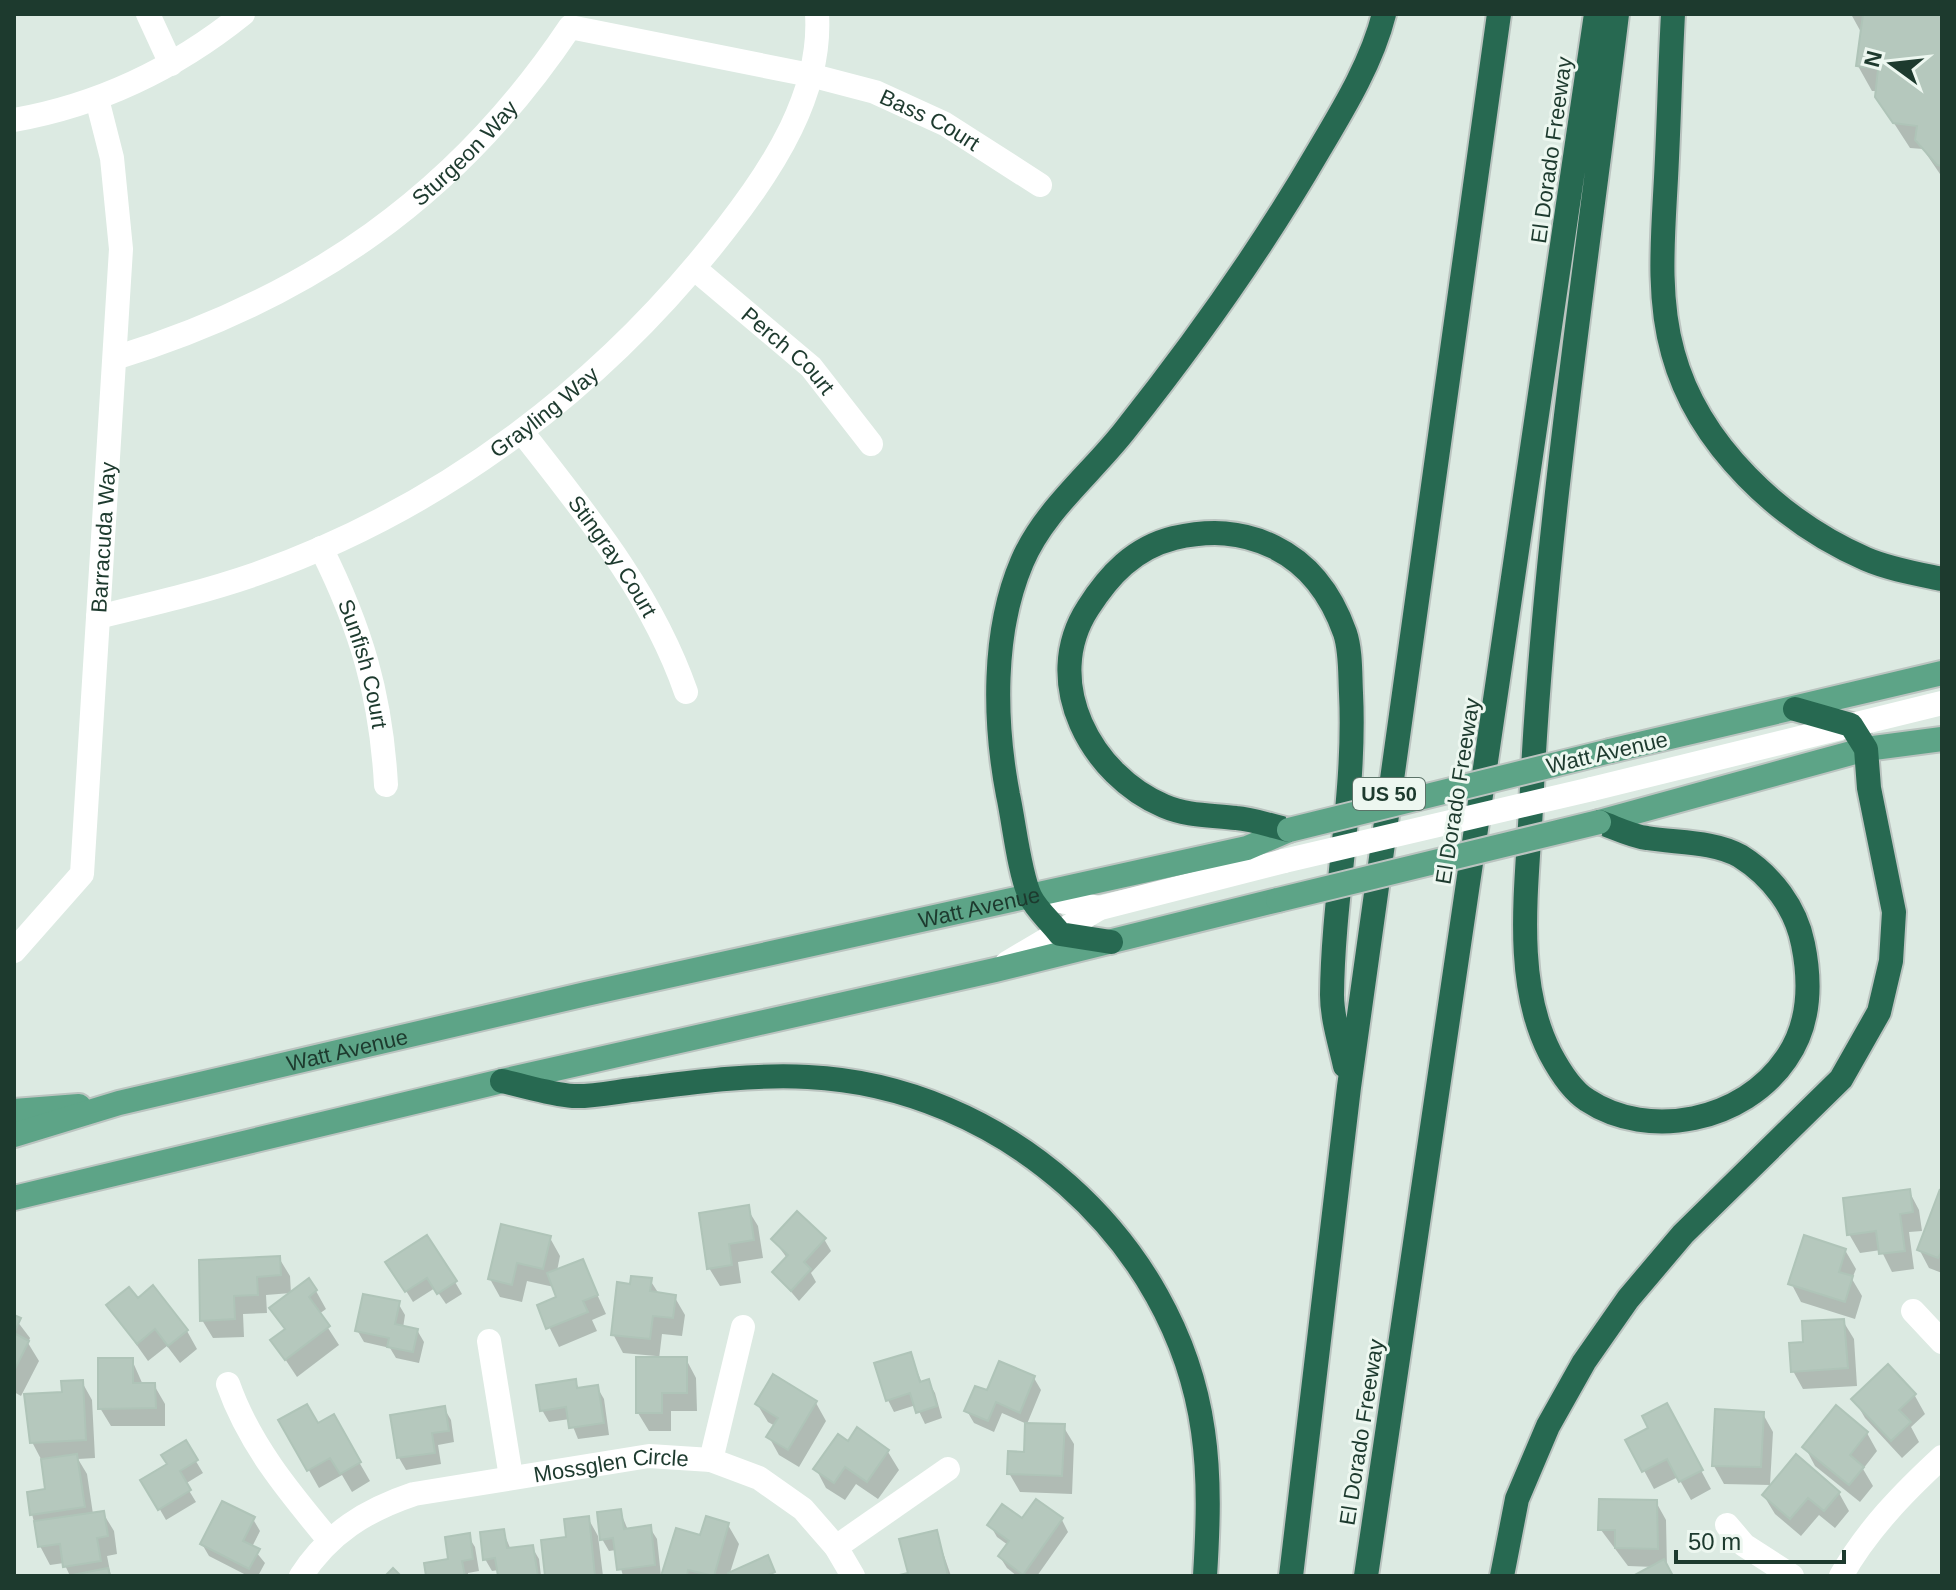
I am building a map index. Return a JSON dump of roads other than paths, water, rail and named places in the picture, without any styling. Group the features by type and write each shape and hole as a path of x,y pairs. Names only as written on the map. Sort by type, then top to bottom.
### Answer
{"highway":[{"path":"1111,942 1060,934 1030,896 1002,761 998,715 999,661 1021,563 1037,533 1062,501 1103,458 1179,363 1288,204 1351,95 1384,14"},
{"name":"US 50","path":"1291,1576 1349,1087 1499,14"},
{"name":"El Dorado Freeway","path":"1366,1576 1596,14"},
{"path":"1599,822 1644,838 1686,841 1737,855 1775,886 1799,923 1809,974 1805,1016 1787,1058 1762,1086 1729,1106 1697,1119 1660,1121 1624,1117 1585,1099 1559,1070 1537,1027 1525,936 1535,701 1617,14"},
{"path":"1673,14 1662,269 1673,353 1699,413 1737,466 1777,505 1815,534 1869,561 1942,579"},
{"path":"1289,830 1239,818 1167,808 1133,792 1106,766 1084,736 1072,699 1070,658 1082,617 1104,583 1135,554 1163,541 1219,531 1254,537 1287,553 1313,575 1334,608 1346,636 1353,735 1332,997 1349,1087"},
{"path":"1502,1576 1517,1499 1548,1426 1584,1362 1628,1299 1683,1234 1841,1079 1879,1012 1891,961 1894,912 1869,788 1866,749 1851,725 1795,709"},
{"path":"502,1081 574,1096 733,1078 806,1077 868,1082 925,1099 991,1128 1037,1157 1076,1192 1119,1238 1156,1296 1186,1364 1203,1430 1208,1492 1205,1576"}],"main road":[{"name":"Watt Avenue","path":"14,1135 119,1103 833,936 948,916 1247,848 1289,830 1942,673"},
{"path":"14,1198 502,1081 1111,942 1599,822 1866,749 1942,739"},
{"path":"14,1111 119,1103"}],"street":[{"path":"148,14 171,64"},
{"path":"14,120 97,99 171,64 243,14"},
{"name":"Grayling Way","path":"98,617 189,595 321,548 388,516 450,481 522,432 619,350 695,269 775,158 791,128 810,75 817,14"},
{"name":"Sturgeon Way","path":"115,358 200,329 262,303 354,249 408,208 477,145 513,105 570,27 810,75"},
{"name":"Bass Court","path":"810,75 910,106 945,124 1040,185"},
{"name":"Barracuda Way","path":"14,951 82,874 121,249 119,203 97,99"},
{"name":"Perch Court","path":"695,269 811,367 871,444"},
{"name":"Stingray Court","path":"522,432 635,582 660,628 686,692"},
{"name":"Sunfish Court","path":"321,548 365,648 377,695 386,785"},
{"path":"995,970 1100,908 1942,703"},
{"path":"1030,896 1100,908"},
{"path":"1913,1311 1942,1342"},
{"name":"Mossglen Circle","path":"711,1460 743,1327"},
{"name":"Mossglen Circle","path":"489,1341 511,1477"},
{"path":"228,1384 261,1452 329,1540"},
{"name":"Mossglen Circle","path":"301,1576 329,1540 356,1519 384,1504 414,1494 649,1456 711,1460 774,1487 803,1509 836,1547 853,1576"},
{"path":"1841,1576 1872,1529 1902,1494 1942,1457"},
{"path":"836,1547 948,1469"},
{"path":"1727,1525 1744,1545 1792,1576"}]}
